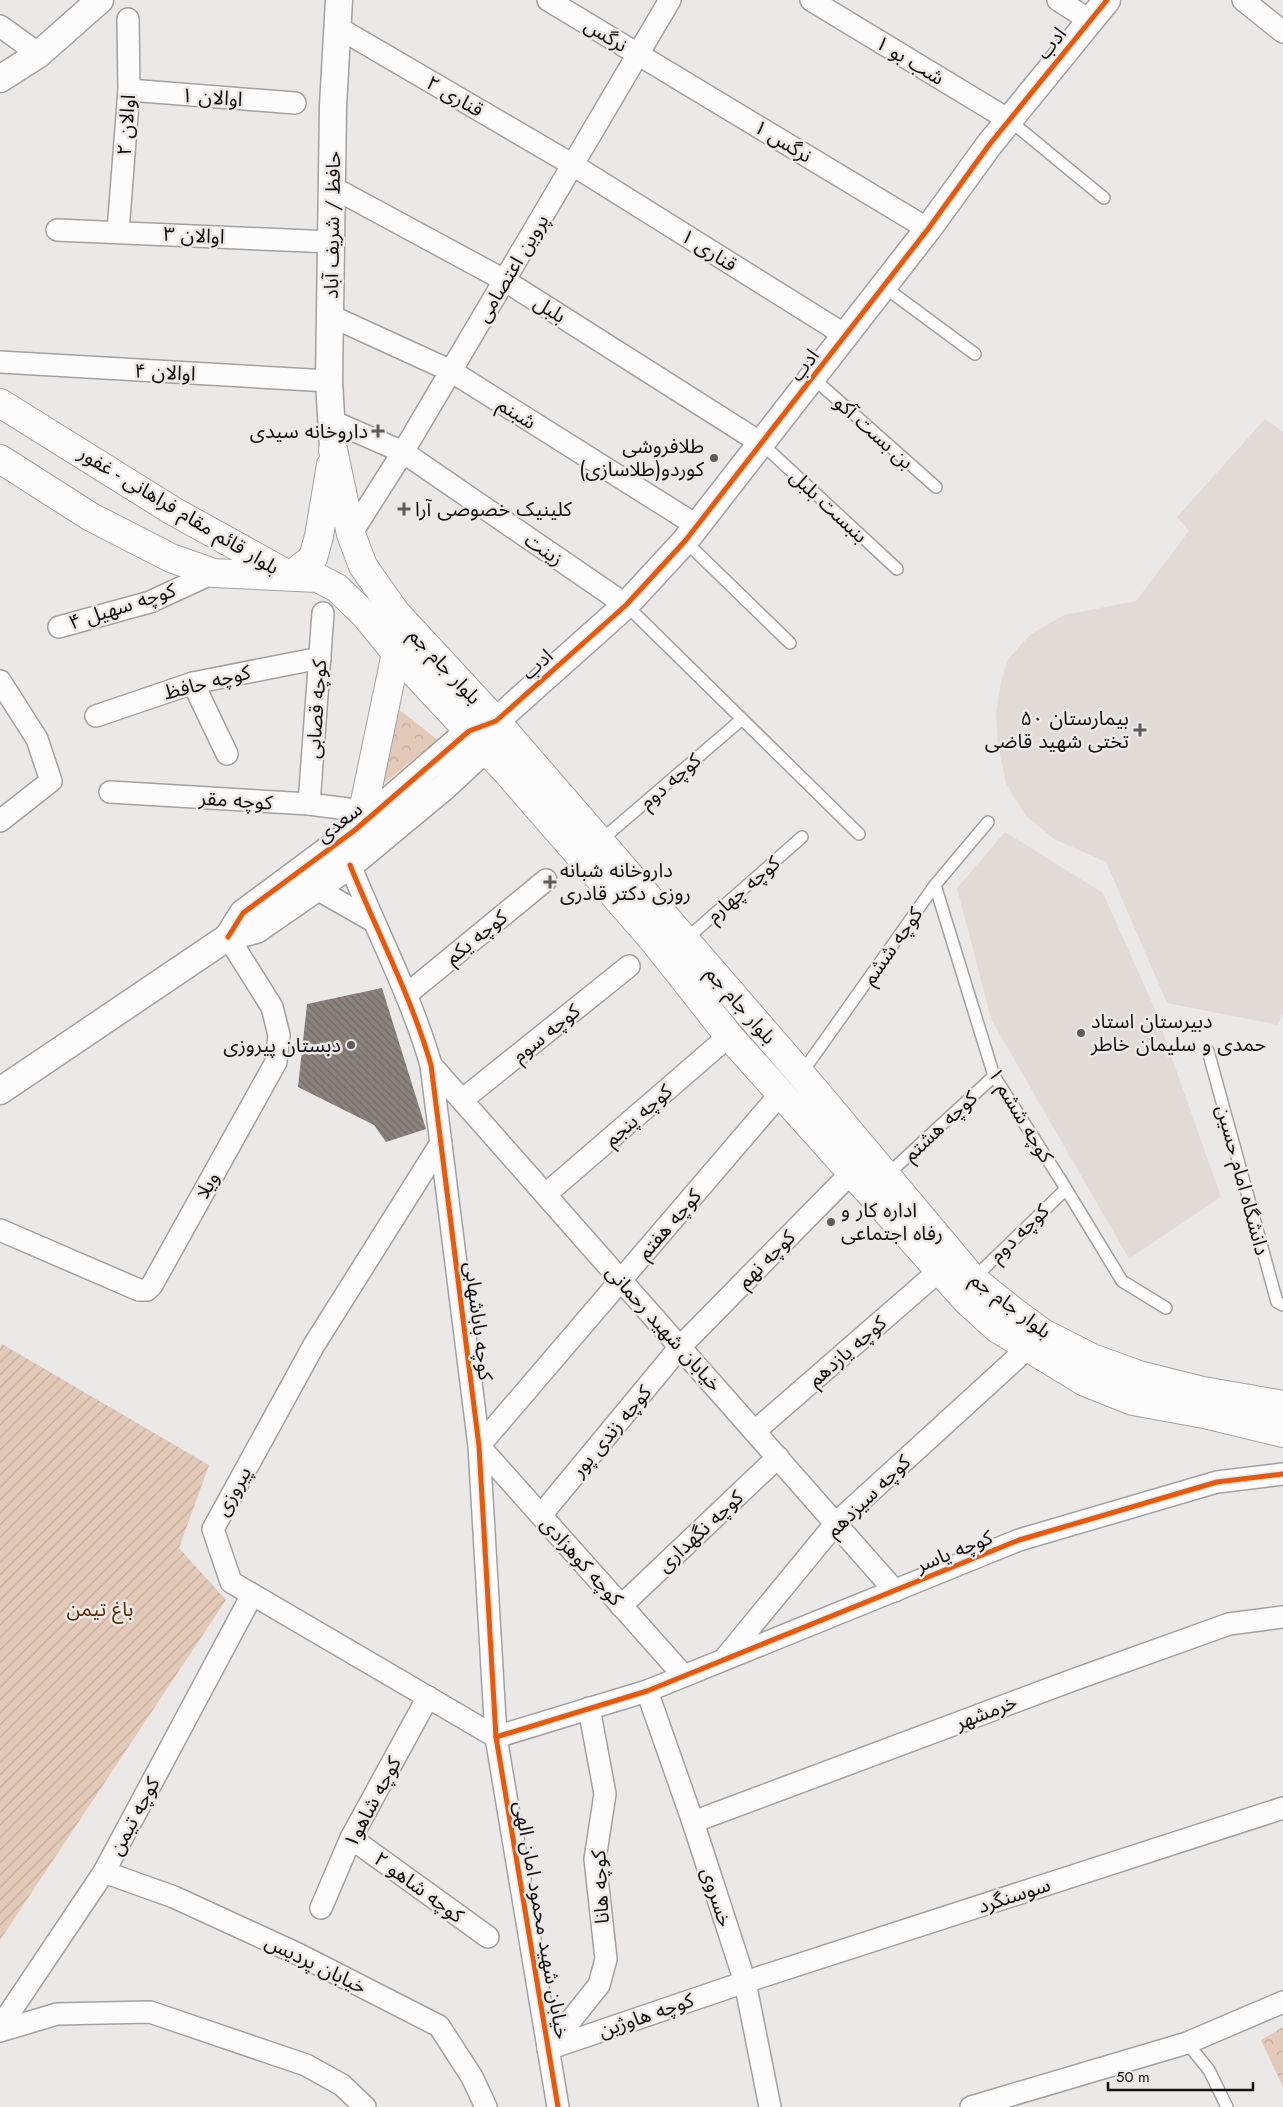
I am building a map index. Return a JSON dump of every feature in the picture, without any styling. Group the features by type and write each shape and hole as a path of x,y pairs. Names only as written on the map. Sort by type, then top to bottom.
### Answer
{"main road":[{"name":"بلوار قائم مقام فراهانی - غفور","path":"0,403 174,510 290,576"},
{"path":"290,576 313,558 319,536 333,450"},
{"name":"بلوار جام جم","path":"333,450 351,534 363,566 396,613 496,721 801,1074 973,1278 1043,1333 1092,1358 1139,1375 1203,1391 1283,1405"},
{"name":"بلوار قائم مقام فراهانی - غفور","path":"0,459 91,517 171,558 213,573 290,576"},
{"name":"بلوار جام جم","path":"290,576 318,578 337,588 365,615 396,654 478,739 654,941 729,1036 967,1301 998,1329 1084,1382 1133,1401 1204,1414 1283,1433"},
{"path":"359,820 396,654"},
{"path":"781,1093 801,1074"}],"street":[{"path":"0,79 40,54 100,0"},
{"name":"حافظ / شریف آباد","path":"333,450 330,316 334,77 339,0"},
{"name":"نرگس","path":"548,0 638,54"},
{"name":"پروین اعتصامی","path":"351,534 403,452 670,0"},
{"name":"شب بو ۱","path":"811,0 1009,120"},
{"path":"1058,0 1089,20"},
{"name":"ادب","path":"496,721 626,605 690,533 813,378 1009,120 1107,0"},
{"path":"1244,0 1283,32"},
{"name":"اوالان ۲","path":"118,232 129,90 128,19"},
{"path":"0,26 40,54"},
{"name":"قناری ۲","path":"337,27 573,165"},
{"name":"نرگس ۱","path":"638,54 928,229"},
{"name":"اوالان ۱","path":"129,90 295,103"},
{"name":"قناری ۱","path":"573,165 845,335"},
{"name":"بلبل","path":"332,187 504,280 761,443"},
{"name":"اوالان ۳","path":"57,230 331,242"},
{"name":"شبنم","path":"330,316 451,371 690,533"},
{"name":"اوالان ۴","path":"0,362 330,381"},
{"name":"زینت","path":"332,421 403,452 626,605"},
{"name":"کوچه سهیل ۴","path":"59,627 150,602 213,573"},
{"name":"کوچه قصابی","path":"309,804 323,613"},
{"name":"کوچه حافظ","path":"96,716 192,683 320,658"},
{"path":"192,683 227,754"},
{"path":"0,821 51,781 37,739 2,690"},
{"path":"478,739 496,721"},
{"name":"سعدی","path":"228,936 243,913 359,820 478,739"},
{"name":"سعدی","path":"0,1091 228,936 256,930 350,864 444,787 478,739"},
{"name":"کوچه مقر","path":"110,792 309,804 359,820"},
{"name":"کوچه باباشهابی","path":"350,864 422,1034 431,1065 479,1446 496,1737"},
{"name":"کوچه یکم","path":"406,995 546,880"},
{"path":"316,889 373,921"},
{"name":"ویلا","path":"0,1230 139,1290 147,1290 152,1285 276,1062 279,1035 272,1007 228,936"},
{"name":"کوچه سوم","path":"462,1100 629,966"},
{"name":"کوچه پنجم","path":"546,1194 729,1036"},
{"name":"خیابان شهید رحمانی","path":"431,1065 895,1591"},
{"name":"کوچه هفتم","path":"479,1446 781,1093"},
{"name":"پیروزی","path":"441,1143 314,1345 213,1529 231,1582 496,1737"},
{"name":"کوچه نهم","path":"680,1346 852,1172"},
{"name":"کوچه یازدهم","path":"755,1431 940,1270"},
{"name":"کوچه زندی پور","path":"541,1515 680,1346"},
{"name":"کوچه سیزدهم","path":"723,1660 836,1523 1029,1347"},
{"name":"کوچه کوهزادی","path":"479,1446 684,1676"},
{"name":"کوچه نگهداری","path":"621,1606 778,1457"},
{"name":"کوچه یاسر","path":"496,1737 647,1691 1019,1540 1217,1482 1283,1474"},
{"name":"کوچه تیمن","path":"0,2029 104,1872 252,1595"},
{"name":"خرمشهر","path":"693,1822 1073,1680 1229,1624 1283,1617"},
{"name":"خسروی","path":"647,1691 693,1822 745,1982 770,2107"},
{"name":"کوچه شاهو۱","path":"321,1908 351,1838 428,1697"},
{"name":"کوچه هانا","path":"548,2049 599,1985 606,1959 595,1859 605,1794 589,1708"},
{"name":"خیابان شهید محمود امان الهی","path":"496,1737 558,2107"},
{"name":"سوسنگرد","path":"745,1982 1283,1808"},
{"name":"کوچه شاهو ۲","path":"351,1838 488,1936"},
{"name":"خیابان پردیس","path":"104,1872 174,1897 300,1955 439,2026 472,2077 486,2107"},
{"name":"کوچه هاوژین","path":"548,2049 745,1982"},
{"path":"970,2107 1188,2043 1283,2002"},
{"path":"0,2029 57,2014 150,2012 306,2065 342,2085 365,2107"}],"lane":[{"path":"1009,120 1104,198"},
{"path":"883,286 975,354"},
{"name":"بن بست آکو","path":"813,378 936,487"},
{"name":"بنبست بلبل","path":"761,443 897,569"},
{"path":"690,533 790,643"},
{"path":"626,605 859,834"},
{"name":"کوچه دوم","path":"600,841 741,720"},
{"name":"کوچه ششم","path":"801,1074 935,885 988,822"},
{"name":"کوچه چهارم","path":"685,940 802,837"},
{"name":"کوچه ششم ۱","path":"935,885 994,1076 1066,1188 1122,1281 1166,1308"},
{"name":"دانشگاه امام حسین","path":"1208,1051 1277,1302 1283,1305"},
{"name":"کوچه هشتم","path":"886,1177 994,1076"},
{"name":"کوچه دوم","path":"973,1278 1066,1188"},
{"path":"1188,2043 1209,2070 1227,2107"}],"shaded area":[{"name":"بیمارستان ۵۰ تختی شهید قاضی","path":"1265,419 1283,432 1283,1013 1278,1025 1167,1003 1106,862 1054,839 1025,815 1006,783 998,746 996,713 1001,681 1008,659 1031,634 1064,615 1136,601 1189,531 1177,517"},
{"name":"دبیرستان استاد حمدی و سلیمان خاطر","path":"1005,832 1103,893 1154,1007 1221,1197 1129,1259 991,1019 957,888"}],"green space":[{"path":"393,705 438,740 383,784"},
{"name":"باغ تیمن","path":"2,1344 209,1465 179,1548 226,1600 0,1940 0,1348"},
{"path":"1283,2027 1283,2087 1261,2040"}],"building":[{"name":"دبستان پیروزی","path":"382,988 426,1129 386,1142 374,1125 298,1087 307,1004"}],"cycle path":[{"path":"228,937 243,913 355,830 469,731 496,721 626,605 685,541 928,229 989,145 1107,0"},
{"path":"350,865 404,989 431,1065 479,1446 496,1737 558,2107"},
{"path":"496,1737 647,1691 1019,1540 1217,1482 1283,1474"}],"place":[{"name":"داروخانه سیدی","path":"378,431"},
{"name":"طلافروشی کوردو(طلاسازی)","path":"714,458"},
{"name":"کلینیک خصوصی آرا","path":"404,509"},
{"name":"بیمارستان ۵۰ تختی شهید قاضی","path":"1140,730"},
{"name":"داروخانه شبانه روزی دکتر قادری","path":"550,882"},
{"name":"دبیرستان استاد حمدی و سلیمان خاطر","path":"1081,1033"},
{"name":"دبستان پیروزی","path":"351,1045"},
{"name":"اداره کار و رفاه اجتماعی","path":"831,1222"}]}
